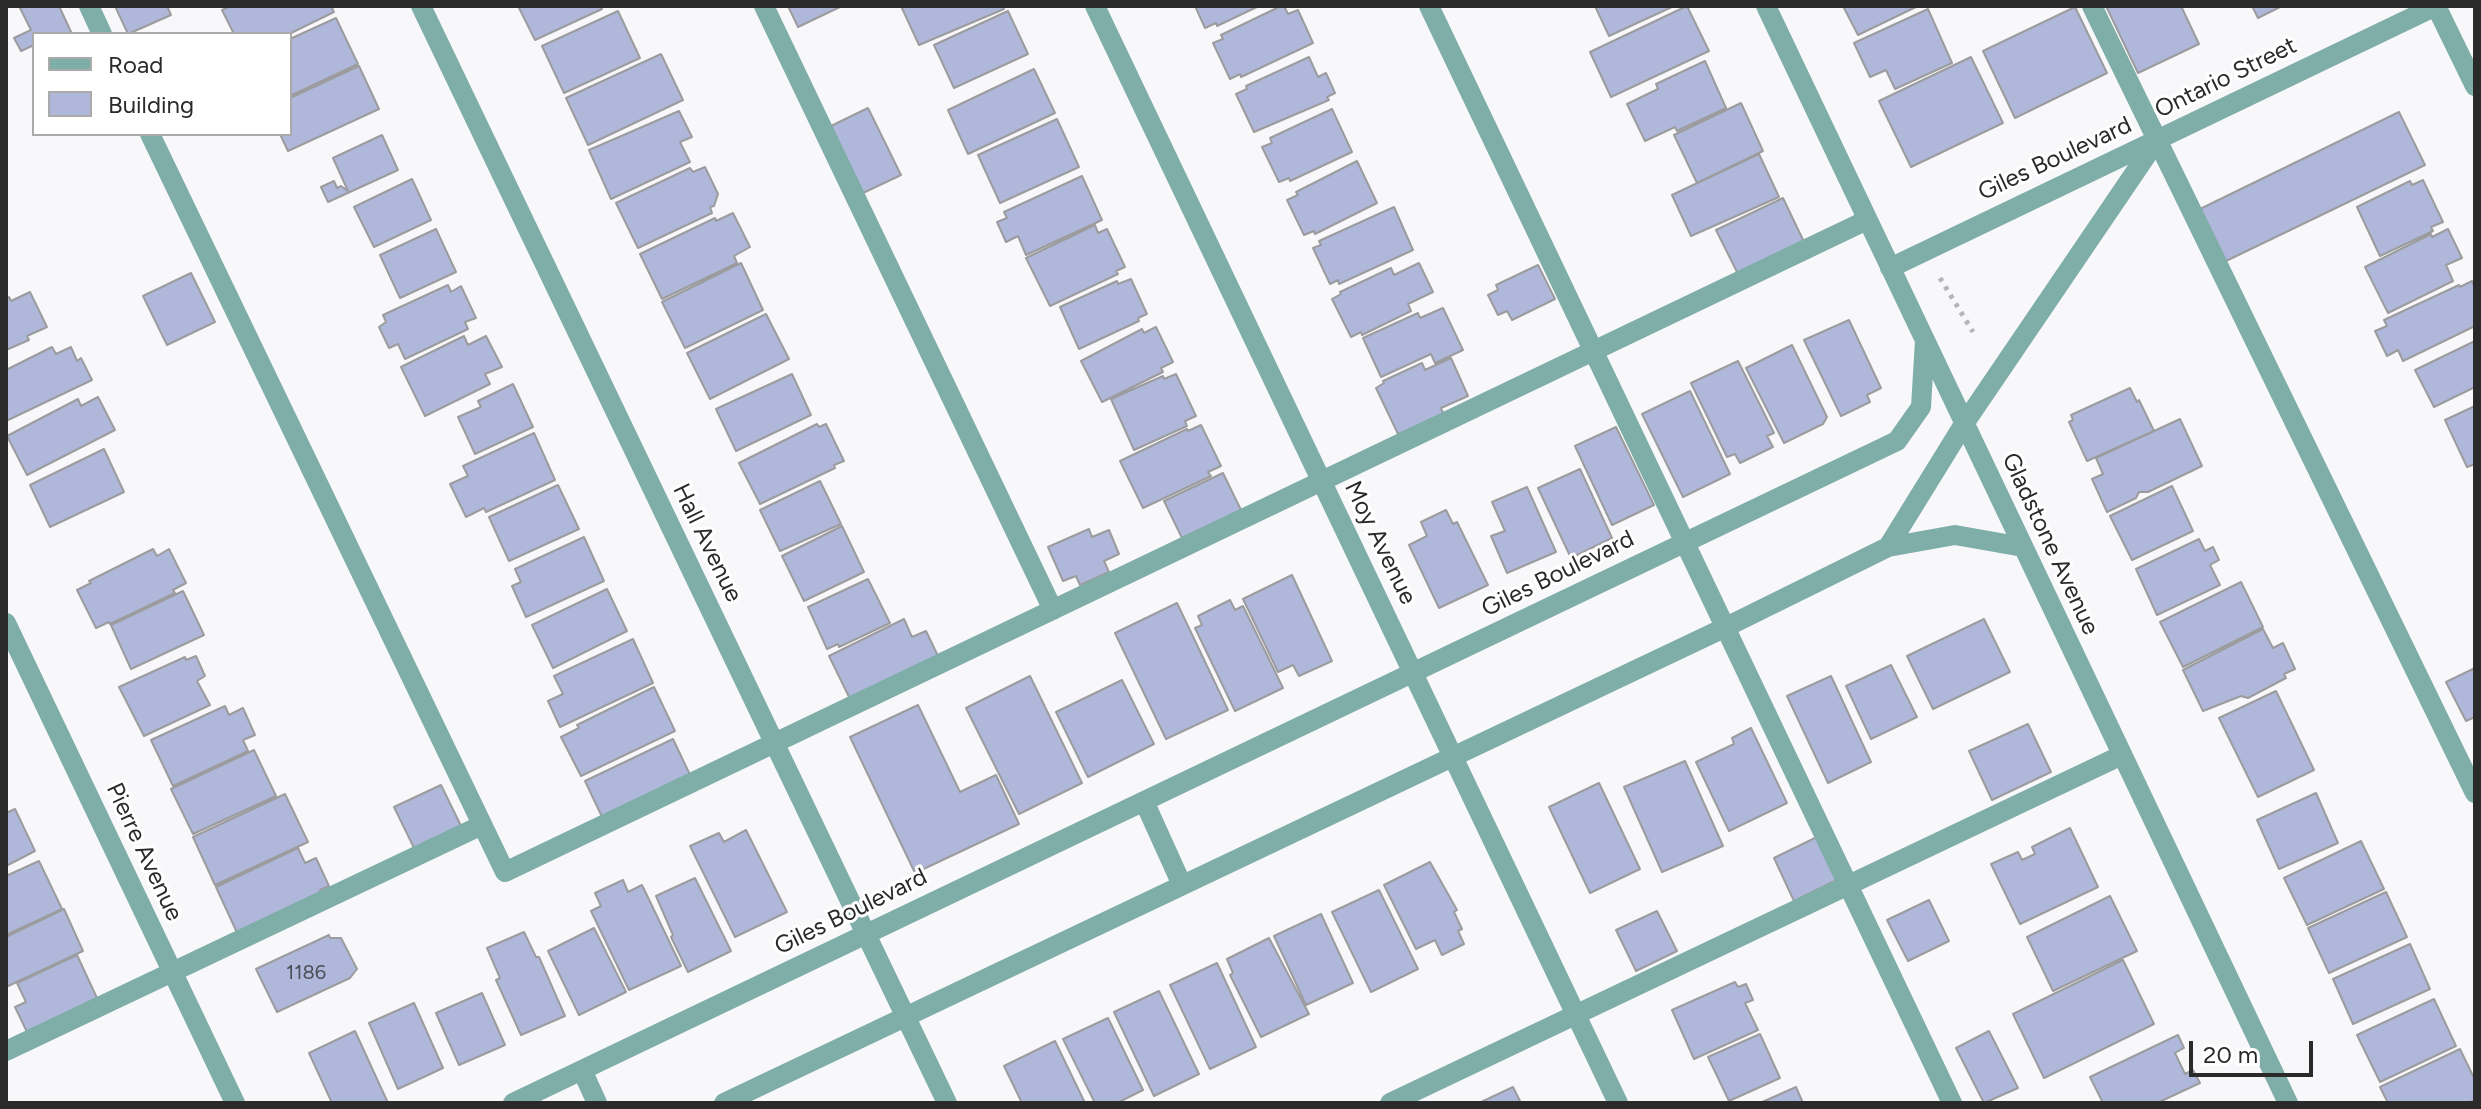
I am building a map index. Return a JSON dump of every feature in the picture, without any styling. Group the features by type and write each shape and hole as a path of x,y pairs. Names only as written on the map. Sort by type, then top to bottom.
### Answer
{"street":[{"path":"89,6 101,32"},
{"name":"Hall Avenue","path":"421,6 947,1103"},
{"path":"764,6 1053,610"},
{"name":"Moy Avenue","path":"1095,6 1618,1103"},
{"path":"1429,6 1952,1103"},
{"name":"Gladstone Avenue","path":"1766,6 2288,1103"},
{"path":"2092,6 2475,793"},
{"path":"2436,6 2475,86"},
{"name":"Ontario Street","path":"1964,424 2157,140 2436,6"},
{"path":"151,136 505,872 1867,220"},
{"name":"Giles Boulevard","path":"1890,268 2157,140"},
{"name":"Giles Boulevard","path":"513,1103 1897,441 1921,407 1925,340"},
{"path":"1888,547 1964,424"},
{"path":"724,1103 1724,628 1888,547 1955,535 2023,547"},
{"name":"Pierre Avenue","path":"6,623 235,1103"},
{"path":"1390,1103 2122,755"},
{"path":"1144,801 1182,885"},
{"path":"6,1051 482,825"},
{"path":"582,1070 597,1103"}],"path":[{"path":"1937,274 1973,332"}],"building":[{"path":"19,6 59,6 71,32 32,32 32,46 21,51 14,38 31,30"},
{"path":"115,6 167,6 171,15 127,32"},
{"path":"231,6 331,6 334,12 292,33 233,32 222,10"},
{"path":"518,6 600,6 602,9 535,40"},
{"path":"788,6 842,6 798,27"},
{"path":"901,6 1003,6 1004,9 919,45"},
{"path":"1195,6 1259,6 1217,26 1216,23 1205,28"},
{"path":"1281,6 1288,14 1298,10 1313,43 1241,77 1240,74 1230,79 1213,43 1223,39 1221,35"},
{"path":"1595,6 1674,6 1609,36"},
{"path":"1687,6 1709,51 1611,97 1590,52"},
{"path":"1843,6 1918,6 1858,35"},
{"path":"2106,6 2181,6 2199,44 2138,73"},
{"path":"2252,6 2282,6 2258,18"},
{"path":"2075,7 2107,73 2015,118 1983,51"},
{"path":"1928,9 1952,63 1895,89 1886,70 1870,77 1854,43"},
{"path":"618,11 640,58 564,93 542,46"},
{"path":"1008,11 1028,54 954,88 934,45"},
{"path":"336,18 358,64 292,95 292,38"},
{"path":"661,54 683,100 588,145 566,98"},
{"path":"1309,57 1318,77 1326,73 1335,93 1327,97 1329,100 1254,132 1236,94 1247,89 1246,86"},
{"path":"1971,57 2003,123 1911,167 1879,101"},
{"path":"1705,61 1726,108 1677,131 1675,127 1645,141 1627,104 1658,89 1656,84"},
{"path":"359,66 379,109 288,151 281,136 292,136 292,97"},
{"path":"1034,69 1055,113 968,154 948,110"},
{"path":"1741,103 1763,151 1697,183 1674,135"},
{"path":"868,108 901,175 863,193 831,126"},
{"path":"1332,109 1352,152 1290,181 1289,178 1279,182 1262,147 1272,143 1270,138"},
{"path":"679,111 692,137 680,142 690,162 611,199 589,150"},
{"path":"2399,112 2425,165 2226,261 2200,209"},
{"path":"1057,119 1079,167 1000,203 978,155"},
{"path":"382,135 398,170 328,202 321,187 334,181 337,188 341,186 348,191 333,158"},
{"path":"1759,154 1779,197 1691,236 1672,195"},
{"path":"1357,161 1377,203 1315,234 1314,231 1304,235 1287,200 1298,195 1296,192"},
{"path":"705,167 718,194 714,206 710,207 712,213 638,248 616,203 690,168 693,172"},
{"path":"1082,176 1102,220 1026,255 1018,236 1006,242 997,222 1007,218 1004,212"},
{"path":"412,179 431,220 374,247 354,207"},
{"path":"2423,180 2443,222 2431,227 2433,231 2380,256 2357,207 2410,181 2412,185"},
{"path":"1783,198 1805,244 1739,276 1716,230"},
{"path":"1394,207 1413,250 1339,284 1338,280 1330,284 1313,248 1321,245 1319,241"},
{"path":"733,213 750,247 734,256 737,263 662,299 640,254 715,218 716,221"},
{"path":"1095,225 1098,233 1107,229 1125,267 1116,271 1118,274 1050,306 1026,258"},
{"path":"436,229 456,272 400,298 380,255"},
{"path":"2448,229 2462,258 2446,265 2453,281 2388,313 2365,267 2431,234 2432,237"},
{"path":"741,263 763,310 685,348 662,302"},
{"path":"1419,263 1433,292 1408,304 1411,311 1362,335 1361,332 1351,337 1332,299 1340,292 1391,268 1394,275"},
{"path":"1538,265 1555,299 1512,320 1507,311 1498,315 1488,295 1498,290 1496,285"},
{"path":"191,273 215,322 167,345 143,296"},
{"path":"1131,279 1147,314 1138,318 1139,321 1079,349 1060,307 1117,281 1118,284"},
{"path":"2472,281 2475,288 2475,326 2403,361 2398,350 2387,356 2375,331 2387,326 2384,320"},
{"path":"448,285 451,292 461,286 476,318 465,322 468,329 405,359 398,344 389,348 379,327 386,322 383,315"},
{"path":"30,292 47,327 27,336 29,340 6,350 6,299 9,297 11,301"},
{"path":"1443,308 1463,350 1435,363 1431,354 1381,377 1363,338 1418,313 1420,318"},
{"path":"766,314 789,359 710,399 687,353"},
{"path":"1849,320 1881,388 1867,395 1870,402 1841,416 1804,340"},
{"path":"1156,327 1173,362 1161,368 1163,372 1102,402 1081,361 1142,329 1144,333"},
{"path":"464,336 468,345 486,336 502,367 485,374 490,384 425,416 401,367"},
{"path":"2475,341 2475,387 2434,407 2415,370"},
{"path":"1792,345 1827,417 1823,424 1784,443 1746,368"},
{"path":"52,347 56,354 71,347 77,361 81,358 92,380 6,421 6,370"},
{"path":"1451,358 1468,396 1441,408 1444,415 1398,434 1376,388 1383,381 1422,363 1425,370"},
{"path":"1738,361 1774,433 1767,436 1773,447 1740,463 1735,454 1727,457 1691,383"},
{"path":"792,374 811,415 736,451 716,409"},
{"path":"1176,374 1196,416 1185,421 1187,426 1134,450 1111,399 1163,376 1164,379"},
{"path":"513,384 533,427 475,454 458,417 481,407 478,401"},
{"path":"2130,388 2154,431 2087,461 2069,422 2073,420 2071,415"},
{"path":"1690,391 1730,474 1683,497 1642,414"},
{"path":"98,397 115,430 27,475 7,436 78,399 81,406"},
{"path":"2475,406 2475,464 2467,467 2445,420"},
{"path":"2180,419 2202,466 2148,492 2139,492 2136,498 2107,512 2092,479 2103,474 2096,458"},
{"path":"817,424 819,427 826,424 844,461 760,504 739,463"},
{"path":"1201,425 1221,466 1208,472 1211,476 1143,508 1120,461"},
{"path":"1616,427 1654,505 1612,525 1575,446"},
{"path":"534,433 555,480 486,512 484,508 466,517 450,484 468,476 463,466"},
{"path":"104,449 124,492 50,527 30,485"},
{"path":"1580,469 1612,538 1571,558 1538,488"},
{"path":"1223,473 1241,510 1182,538 1164,501"},
{"path":"820,481 841,524 780,551 760,510"},
{"path":"558,485 579,529 509,561 489,517"},
{"path":"2172,486 2193,531 2132,560 2110,516"},
{"path":"1527,487 1556,552 1507,573 1491,536 1505,531 1492,502"},
{"path":"1446,510 1453,524 1457,522 1488,585 1439,608 1409,545 1427,536 1421,522"},
{"path":"842,526 864,572 804,601 782,556"},
{"path":"1089,529 1092,537 1109,530 1119,554 1104,561 1109,572 1080,585 1076,576 1063,581 1048,547"},
{"path":"584,537 604,581 526,617 512,586 521,582 515,569"},
{"path":"2199,539 2205,551 2213,547 2219,560 2210,565 2220,585 2157,615 2136,569"},
{"path":"153,549 157,556 169,549 186,583 173,590 175,593 96,628 77,590"},
{"path":"1292,575 1332,661 1299,676 1293,665 1278,672 1243,599"},
{"path":"868,579 890,623 839,647 838,644 827,649 808,607"},
{"path":"2241,582 2263,627 2183,667 2160,622"},
{"path":"607,589 627,631 553,668 532,625"},
{"path":"183,591 204,635 131,669 111,625"},
{"path":"1230,600 1235,610 1243,606 1283,688 1235,711 1195,628 1202,625 1198,616"},
{"path":"1177,603 1228,710 1166,739 1115,633"},
{"path":"904,619 912,637 926,631 938,656 851,701 829,656"},
{"path":"1984,619 2010,672 1933,709 1907,656"},
{"path":"2263,629 2273,648 2283,643 2295,669 2284,674 2286,678 2248,698 2241,696 2203,711 2183,670"},
{"path":"633,639 653,683 560,727 548,701 563,694 554,676"},
{"path":"196,656 205,676 197,681 210,705 144,736 119,687 185,657 186,660"},
{"path":"1891,665 1917,717 1871,739 1846,686"},
{"path":"2475,668 2475,717 2466,721 2446,682"},
{"path":"1030,676 1082,783 1019,814 966,708"},
{"path":"1831,676 1871,762 1828,783 1787,696"},
{"path":"1122,680 1154,744 1088,777 1056,712"},
{"path":"654,687 675,731 581,776 561,737 579,728 577,725"},
{"path":"2276,691 2314,770 2258,797 2219,718"},
{"path":"918,705 960,792 996,775 1019,824 915,873 850,737"},
{"path":"225,706 229,715 243,708 255,735 243,740 248,751 173,786 151,740"},
{"path":"2028,724 2051,772 1992,800 1969,751"},
{"path":"1751,728 1787,803 1729,831 1696,762 1734,744 1732,738"},
{"path":"673,739 692,779 604,821 585,781"},
{"path":"254,750 276,796 193,834 171,789"},
{"path":"1685,761 1723,846 1662,872 1624,787"},
{"path":"1599,783 1640,869 1590,893 1549,807"},
{"path":"441,785 463,830 416,852 394,807"},
{"path":"2316,793 2338,843 2279,869 2257,820"},
{"path":"285,794 308,842 215,885 193,837"},
{"path":"15,809 35,851 6,866 6,813"},
{"path":"2070,828 2098,887 2020,924 1991,864 2018,852 2022,860 2035,854 2032,847"},
{"path":"746,830 787,912 735,937 690,846 719,833 724,842"},
{"path":"1817,837 1837,880 1794,901 1774,858"},
{"path":"2361,841 2384,889 2307,925 2284,878"},
{"path":"298,848 305,863 316,858 329,886 320,890 323,897 239,937 216,887"},
{"path":"39,861 62,909 6,935 6,876"},
{"path":"1430,862 1457,910 1454,912 1462,929 1458,931 1464,944 1442,955 1435,940 1416,949 1384,885"},
{"path":"695,878 731,951 688,972 656,896"},
{"path":"623,880 628,892 642,885 681,966 629,990 591,911 601,906 595,893"},
{"path":"1379,890 1418,969 1371,992 1332,912"},
{"path":"2386,892 2407,937 2329,973 2308,928"},
{"path":"2110,896 2137,951 2053,991 2027,937"},
{"path":"1929,900 1949,941 1908,961 1887,920"},
{"path":"64,909 83,951 6,987 6,937"},
{"path":"1657,911 1677,951 1636,971 1616,930"},
{"path":"1321,914 1353,983 1306,1005 1274,936"},
{"path":"594,928 626,992 579,1015 548,951"},
{"path":"524,932 536,957 539,957 565,1016 521,1035 496,980 500,978 487,948"},
{"path":"329,935 330,938 341,938 357,969 350,978 277,1012 256,969"},
{"path":"1269,938 1309,1014 1261,1037 1230,975 1233,973 1227,959"},
{"path":"2410,944 2430,989 2353,1024 2333,979"},
{"path":"77,955 97,998 27,1032 15,1007 26,1002 17,983"},
{"path":"2123,960 2154,1024 2044,1078 2013,1014"},
{"path":"1217,963 1256,1047 1210,1069 1170,985"},
{"path":"1735,982 1738,987 1746,984 1753,1000 1745,1003 1758,1030 1694,1059 1672,1010"},
{"path":"1159,991 1199,1074 1154,1096 1114,1012"},
{"path":"482,993 505,1045 459,1065 436,1013"},
{"path":"2434,999 2456,1046 2380,1082 2357,1035"},
{"path":"414,1003 443,1068 398,1089 369,1023"},
{"path":"1108,1018 1143,1090 1117,1103 1095,1103 1063,1039"},
{"path":"355,1031 388,1103 332,1103 309,1053"},
{"path":"1989,1031 2018,1088 1984,1103 1956,1048"},
{"path":"1760,1034 1780,1078 1729,1101 1708,1057"},
{"path":"2178,1035 2184,1048 2175,1053 2185,1074 2193,1070 2200,1083 2157,1103 2103,1103 2090,1077"},
{"path":"1055,1041 1085,1103 1022,1103 1004,1066"},
{"path":"2460,1049 2475,1080 2475,1100 2468,1103 2388,1103 2380,1087"},
{"path":"1513,1087 1521,1103 1479,1103"},
{"path":"1796,1087 1803,1103 1760,1103"}]}
